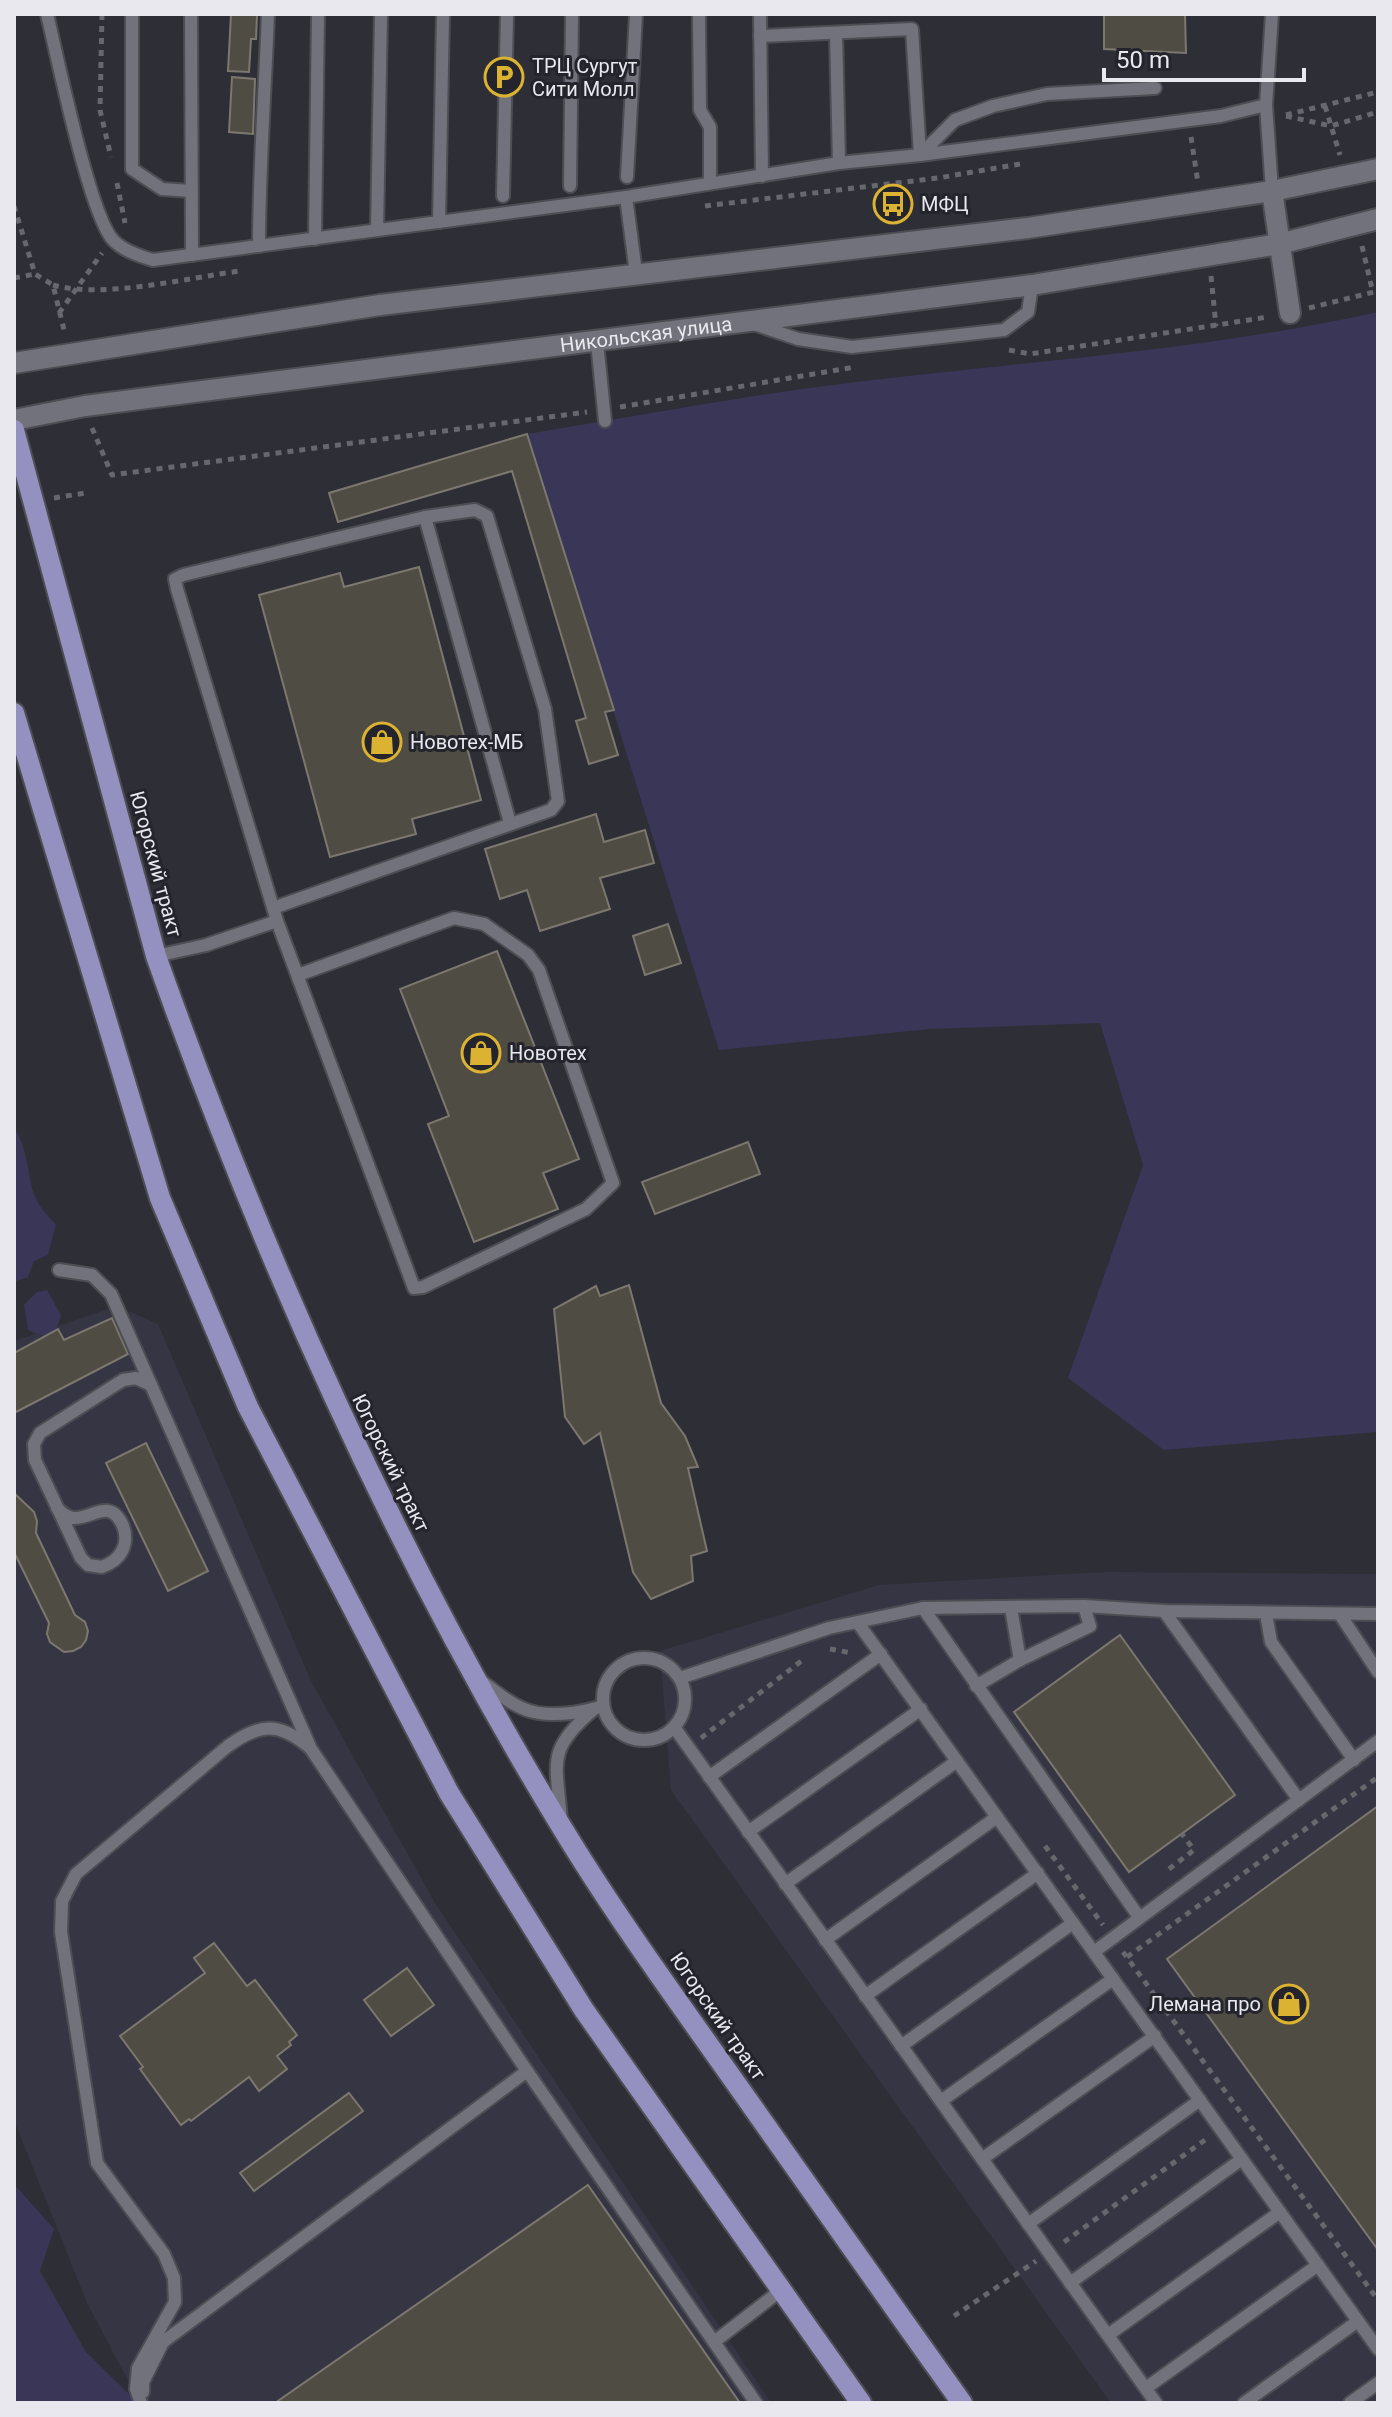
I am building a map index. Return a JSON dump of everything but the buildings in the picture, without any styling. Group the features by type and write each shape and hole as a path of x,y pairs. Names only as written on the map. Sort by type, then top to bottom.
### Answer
{"main road":[{"name":"Югорский тракт","path":"14,430 156,956 325,1381 400,1538 473,1675 562,1828 647,1957 962,2403"},
{"path":"14,713 160,1198 248,1407 449,1793 584,2010 861,2403"}],"street":[{"path":"14,363 380,305 1028,228 1272,191 1378,169"},
{"path":"1272,191 1290,313"},
{"name":"Никольская улица","path":"14,420 85,406 1032,285 1279,244 1378,219"}],"lane":[{"path":"47,14 95,205 112,240 133,254 153,260 626,197 839,163 1221,116 1266,105"},
{"path":"132,14 132,169 162,189 191,191"},
{"path":"191,14 192,255"},
{"path":"259,246 259,165 264,137 268,14"},
{"path":"315,239 318,14"},
{"path":"377,230 381,14"},
{"path":"439,222 443,14"},
{"path":"503,196 507,14"},
{"path":"570,186 572,14"},
{"path":"627,177 636,14"},
{"path":"699,14 700,110 710,127 710,183"},
{"path":"760,14 762,176"},
{"path":"1272,14 1266,105 1272,191"},
{"path":"760,36 912,29 920,155"},
{"path":"836,33 839,163"},
{"path":"920,155 955,120 993,106 1047,94 1155,88"},
{"path":"626,197 636,273"},
{"path":"747,322 798,339 852,347 1004,330 1028,312 1032,285"},
{"path":"597,342 604,416"},
{"path":"156,956 206,945 275,914 415,859 551,810 558,801 545,709 487,516 475,510 425,517 175,579 275,914 414,1288 423,1287 586,1209 613,1183 539,970 528,955 504,937 484,924 454,918 298,975"},
{"path":"425,517 510,823"},
{"path":"59,1270 92,1275 111,1294 311,1749 527,2071 756,2403"},
{"path":"57,1508 67,1517 76,1519 97,1511 107,1510 115,1515 123,1525 126,1540 120,1555 102,1567 88,1565 81,1558 57,1508 35,1460 34,1444 40,1433 123,1380 136,1378 151,1385"},
{"path":"976,1686 1020,1660 1090,1626 1084,1606"},
{"path":"680,1678 829,1628 923,1608 1084,1606 1266,1614 1378,1614"},
{"path":"923,1608 1139,1917"},
{"path":"1011,1608 1020,1660"},
{"path":"1164,1611 1299,1800"},
{"path":"1266,1614 1271,1642 1354,1760"},
{"path":"1341,1616 1378,1672"},
{"path":"858,1623 1378,2349"},
{"path":"709,1777 881,1654"},
{"path":"562,1828 557,1763 560,1745 571,1729 598,1708 605,1683 612,1672 634,1659 647,1658 660,1661 680,1678 685,1702 682,1715 666,1735 640,1740 628,1737 616,1730 598,1708"},
{"path":"473,1675 514,1706 542,1716 598,1708"},
{"path":"748,1832 921,1709"},
{"path":"674,1727 1156,2403"},
{"path":"142,2403 136,2389 138,2368 175,2302 174,2278 164,2254 97,2163 61,1932 62,1901 76,1874 249,1731 274,1728 295,1735 311,1749"},
{"path":"1094,1952 1378,1741"},
{"path":"785,1884 957,1761"},
{"path":"825,1940 997,1817"},
{"path":"865,1996 1038,1873"},
{"path":"901,2046 1073,1923"},
{"path":"941,2101 1113,1979"},
{"path":"982,2159 1155,2036"},
{"path":"142,2403 143,2382 163,2342 527,2071"},
{"path":"1028,2224 1200,2100"},
{"path":"1070,2283 1242,2159"},
{"path":"1108,2335 1280,2212"},
{"path":"1146,2388 1318,2265"},
{"path":"714,2342 780,2291"},
{"path":"1244,2403 1358,2321"},
{"path":"1350,2403 1378,2383"}],"path":[{"path":"1283,115 1331,126 1378,112"},
{"path":"14,278 35,274"},
{"path":"1000,348 1030,354 1290,313 1378,291"},
{"path":"112,475 604,416 853,368 865,362"},
{"path":"1127,1957 1378,1777"},
{"path":"1160,1876 1194,1850 1182,1834"},
{"path":"1100,1922 1127,1902"},
{"path":"954,2316 1049,2253 1241,2114"}],"shaded area":[{"path":"1378,312 1378,1432 1164,1450 1068,1378 1143,1165 1100,1023 930,1029 719,1050 527,434 802,389 1163,348"},
{"path":"14,1126 23,1147 35,1197 56,1224 48,1255 34,1261 28,1277 14,1282"},
{"path":"47,1290 61,1315 57,1328 48,1338 28,1330 24,1305 37,1292"},
{"path":"117,1306 158,1324 311,1681 435,1903 771,2403 140,2403 87,2303 14,2120 14,1341"},
{"path":"1105,1572 1378,1574 1378,2403 1111,2403 671,1790 660,1651 879,1585"},
{"path":"14,2184 54,2229 40,2271 86,2352 131,2396 134,2403 14,2403"}],"place":[{"name":"ТРЦ Сургут Сити Молл","path":"504,77"},
{"name":"МФЦ","path":"893,204"},
{"name":"Новотех-МБ","path":"382,742"},
{"name":"Новотех","path":"481,1053"},
{"name":"Лемана про","path":"1289,2004"}]}
